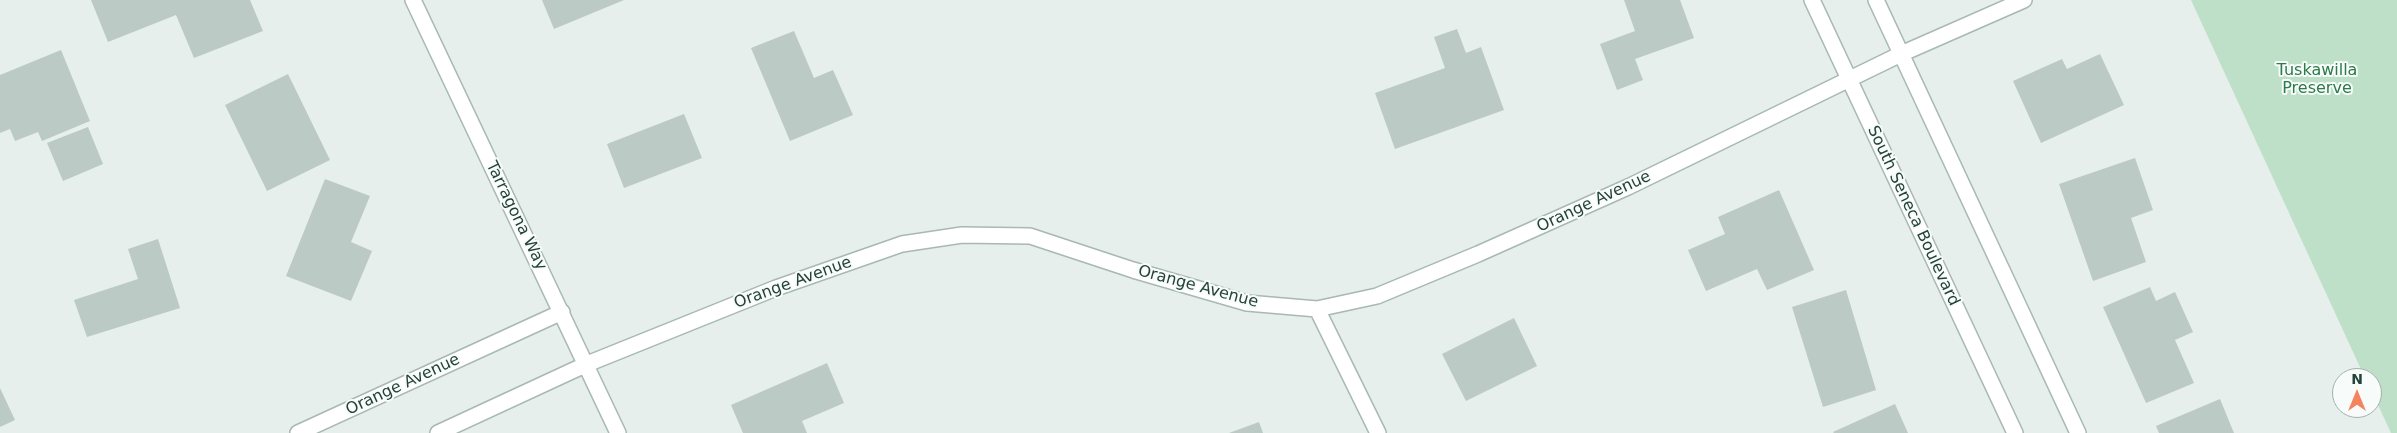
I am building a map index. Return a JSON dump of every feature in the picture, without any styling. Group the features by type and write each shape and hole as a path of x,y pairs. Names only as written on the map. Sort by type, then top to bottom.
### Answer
{"street":[{"name":"Tarragona Way","path":"413,0 587,364 618,433"},
{"name":"South Seneca Boulevard","path":"1812,0 2015,433"},
{"path":"1876,0 2078,433"},
{"name":"Orange Avenue","path":"438,433 587,364 776,288 902,244 962,236 1030,236 1133,270 1246,303 1317,309 1377,296 1478,254 1628,187 1901,54 2024,0"},
{"path":"1317,309 1378,433"},
{"name":"Orange Avenue","path":"298,433 562,312"}],"green space":[{"name":"Tuskawilla Preserve","path":"2191,0 2397,0 2397,433 2391,433 2382,414 2382,368 2360,368"}],"building":[{"path":"91,0 250,0 263,31 194,58 176,15 108,42"},
{"path":"542,0 624,0 554,29"},
{"path":"1624,0 1680,0 1694,38 1635,59 1643,80 1617,90 1600,44 1635,31"},
{"path":"1457,29 1466,53 1481,47 1504,110 1395,149 1375,93 1445,68 1434,37"},
{"path":"794,31 814,78 833,70 853,115 790,141 751,48"},
{"path":"61,50 90,121 42,141 38,132 15,141 10,129 0,133 0,75"},
{"path":"2100,54 2124,105 2041,143 2013,81 2062,59 2067,69"},
{"path":"288,74 330,160 267,191 225,105"},
{"path":"684,114 702,158 624,188 607,144"},
{"path":"88,127 103,164 63,181 47,143"},
{"path":"2135,158 2153,210 2131,218 2146,262 2093,281 2059,184"},
{"path":"325,179 370,196 351,242 372,251 351,301 286,276"},
{"path":"1779,190 1814,270 1767,290 1757,269 1706,291 1688,250 1725,234 1718,217"},
{"path":"158,239 180,308 87,337 74,300 138,279 128,249"},
{"path":"2150,287 2156,301 2175,292 2193,332 2175,340 2194,383 2146,403 2103,307"},
{"path":"1846,290 1876,390 1823,407 1792,307"},
{"path":"1514,318 1537,366 1466,401 1442,354"},
{"path":"827,363 844,403 802,421 807,433 743,433 731,405"},
{"path":"0,388 15,420 0,427"},
{"path":"2220,399 2234,433 2159,433 2156,426"},
{"path":"1895,404 1908,433 1833,432"},
{"path":"1259,422 1263,433 1229,433"}]}
